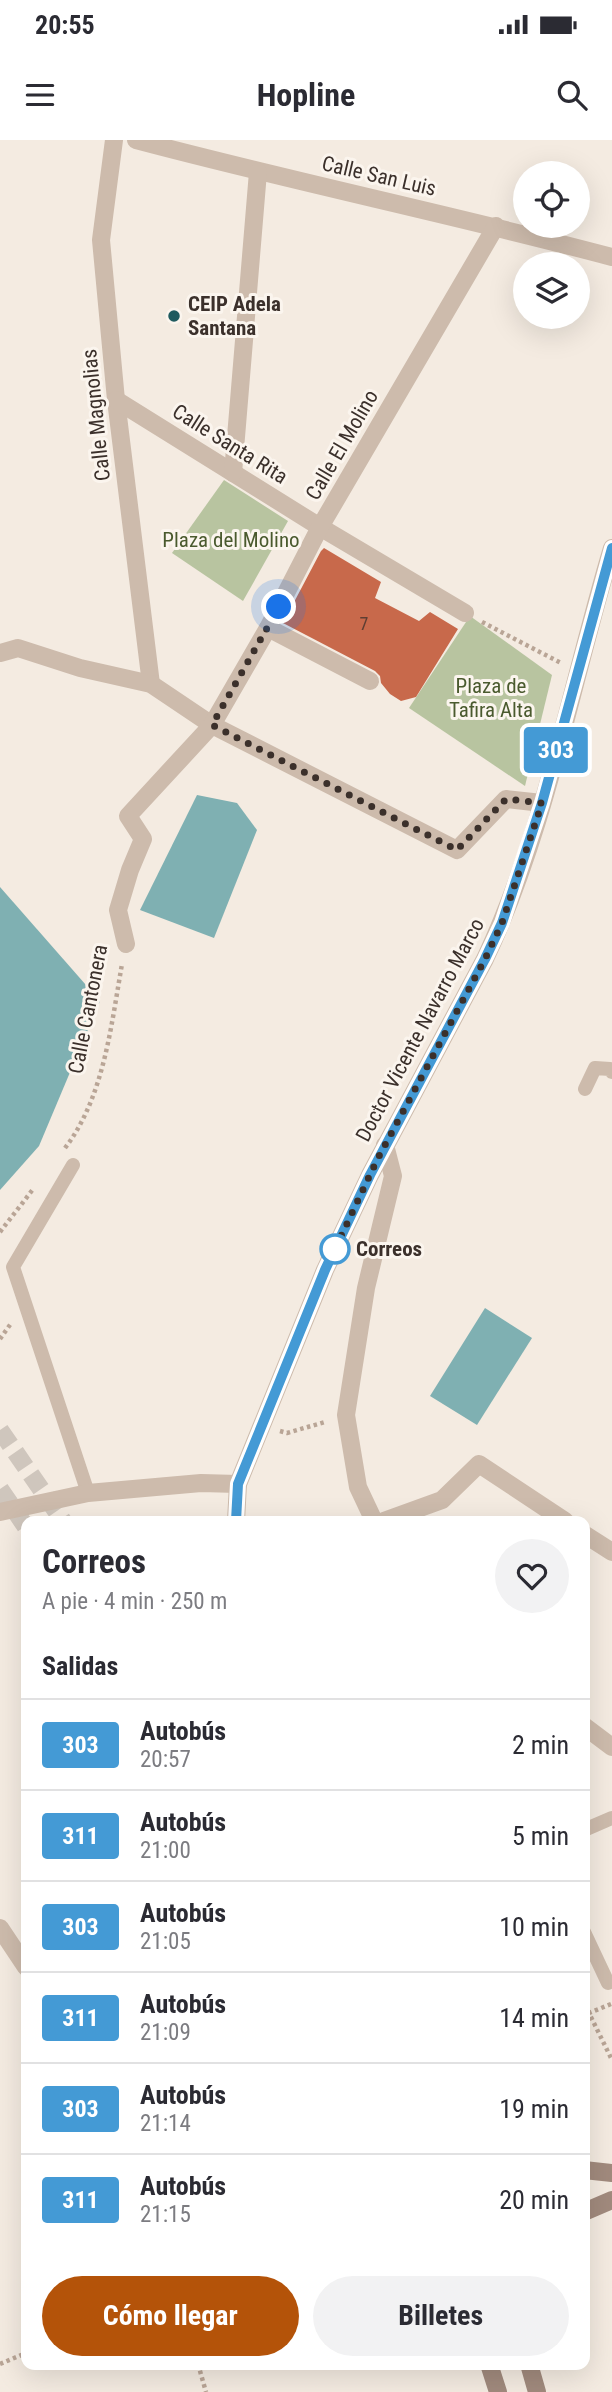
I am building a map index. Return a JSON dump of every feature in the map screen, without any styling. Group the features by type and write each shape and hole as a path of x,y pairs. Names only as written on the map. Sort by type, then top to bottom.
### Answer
{"main road":[{"path":"590,2171 612,2173"},
{"path":"590,2209 612,2200"},
{"path":"491,2370 498,2392"},
{"path":"531,2370 537,2392"}],"street":[{"name":"Calle Magnolias","path":"114,140 101,240 116,400 152,684"},
{"name":"Calle San Luis","path":"135,140 258,172 496,226 612,257"},
{"path":"233,473 258,172"},
{"name":"Calle El Molino","path":"212,725 268,628 320,527 496,226"},
{"name":"Calle Santa Rita","path":"116,400 320,527"},
{"path":"320,527 465,613"},
{"name":"Doctor Vicente Navarro Marco","path":"236,1516 238,1484 325,1270 385,1145 502,923 542,803 577,672 608,579 612,548"},
{"path":"268,628 370,681"},
{"path":"0,653 18,648 80,668 152,684 212,725 457,850 506,799 542,803"},
{"name":"Calle Cantonera","path":"126,944 118,910 130,870 144,839 128,816 212,725"},
{"path":"372,1516 358,1487 346,1415 366,1288 393,1176 385,1145"},
{"path":"398,1516 442,1500 479,1464 557,1516"},
{"path":"0,1512 88,1493 201,1483 238,1484"},
{"path":"590,1538 612,1552"},
{"path":"590,1730 612,1747"},
{"path":"0,1928 21,1960"}],"lane":[{"path":"585,1089 595,1068 610,1069 612,1072"},
{"path":"74,1165 13,1267 88,1493"},
{"path":"590,1827 612,1818"},
{"path":"590,1944 608,1983"}],"path":[{"path":"465,613 577,672"},
{"name":"Calle Cantonera","path":"64,1148 72,1138 101,1076 126,944"},
{"path":"0,1231 40,1180"},
{"path":"261,1427 287,1433 346,1415"},
{"path":"590,2013 612,2003"},
{"path":"590,2015 612,2060"},
{"path":"0,2364 21,2355"},
{"path":"200,2370 206,2392"}],"green space":[{"name":"Plaza del Molino","path":"224,480 288,521 243,601 172,553"},
{"name":"Plaza de Tafira Alta","path":"470,616 552,675 525,786 409,708"}],"water":[{"path":"197,795 237,803 257,830 214,938 140,910"},
{"path":"0,887 100,1001 39,1146 0,1190"},
{"path":"485,1308 532,1338 477,1425 430,1396"}],"building":[{"path":"324,548 381,582 375,598 419,621 430,612 458,629 416,697 401,701 390,694 375,671 283,623"}],"tunnel":[{"path":"0,1430 60,1516"},
{"path":"0,1489 21,1520"}],"bus line":[{"name":"303","path":"236,1516 238,1484 325,1270 377,1160 502,923 542,803 612,548"}],"place":[{"name":"CEIP Adela Santana","path":"174,316"},
{"name":"Correos","path":"335,1249"}],"route":[{"path":"279,607 212,725 457,850 506,799 542,803 502,923 377,1160 335,1249"}]}
